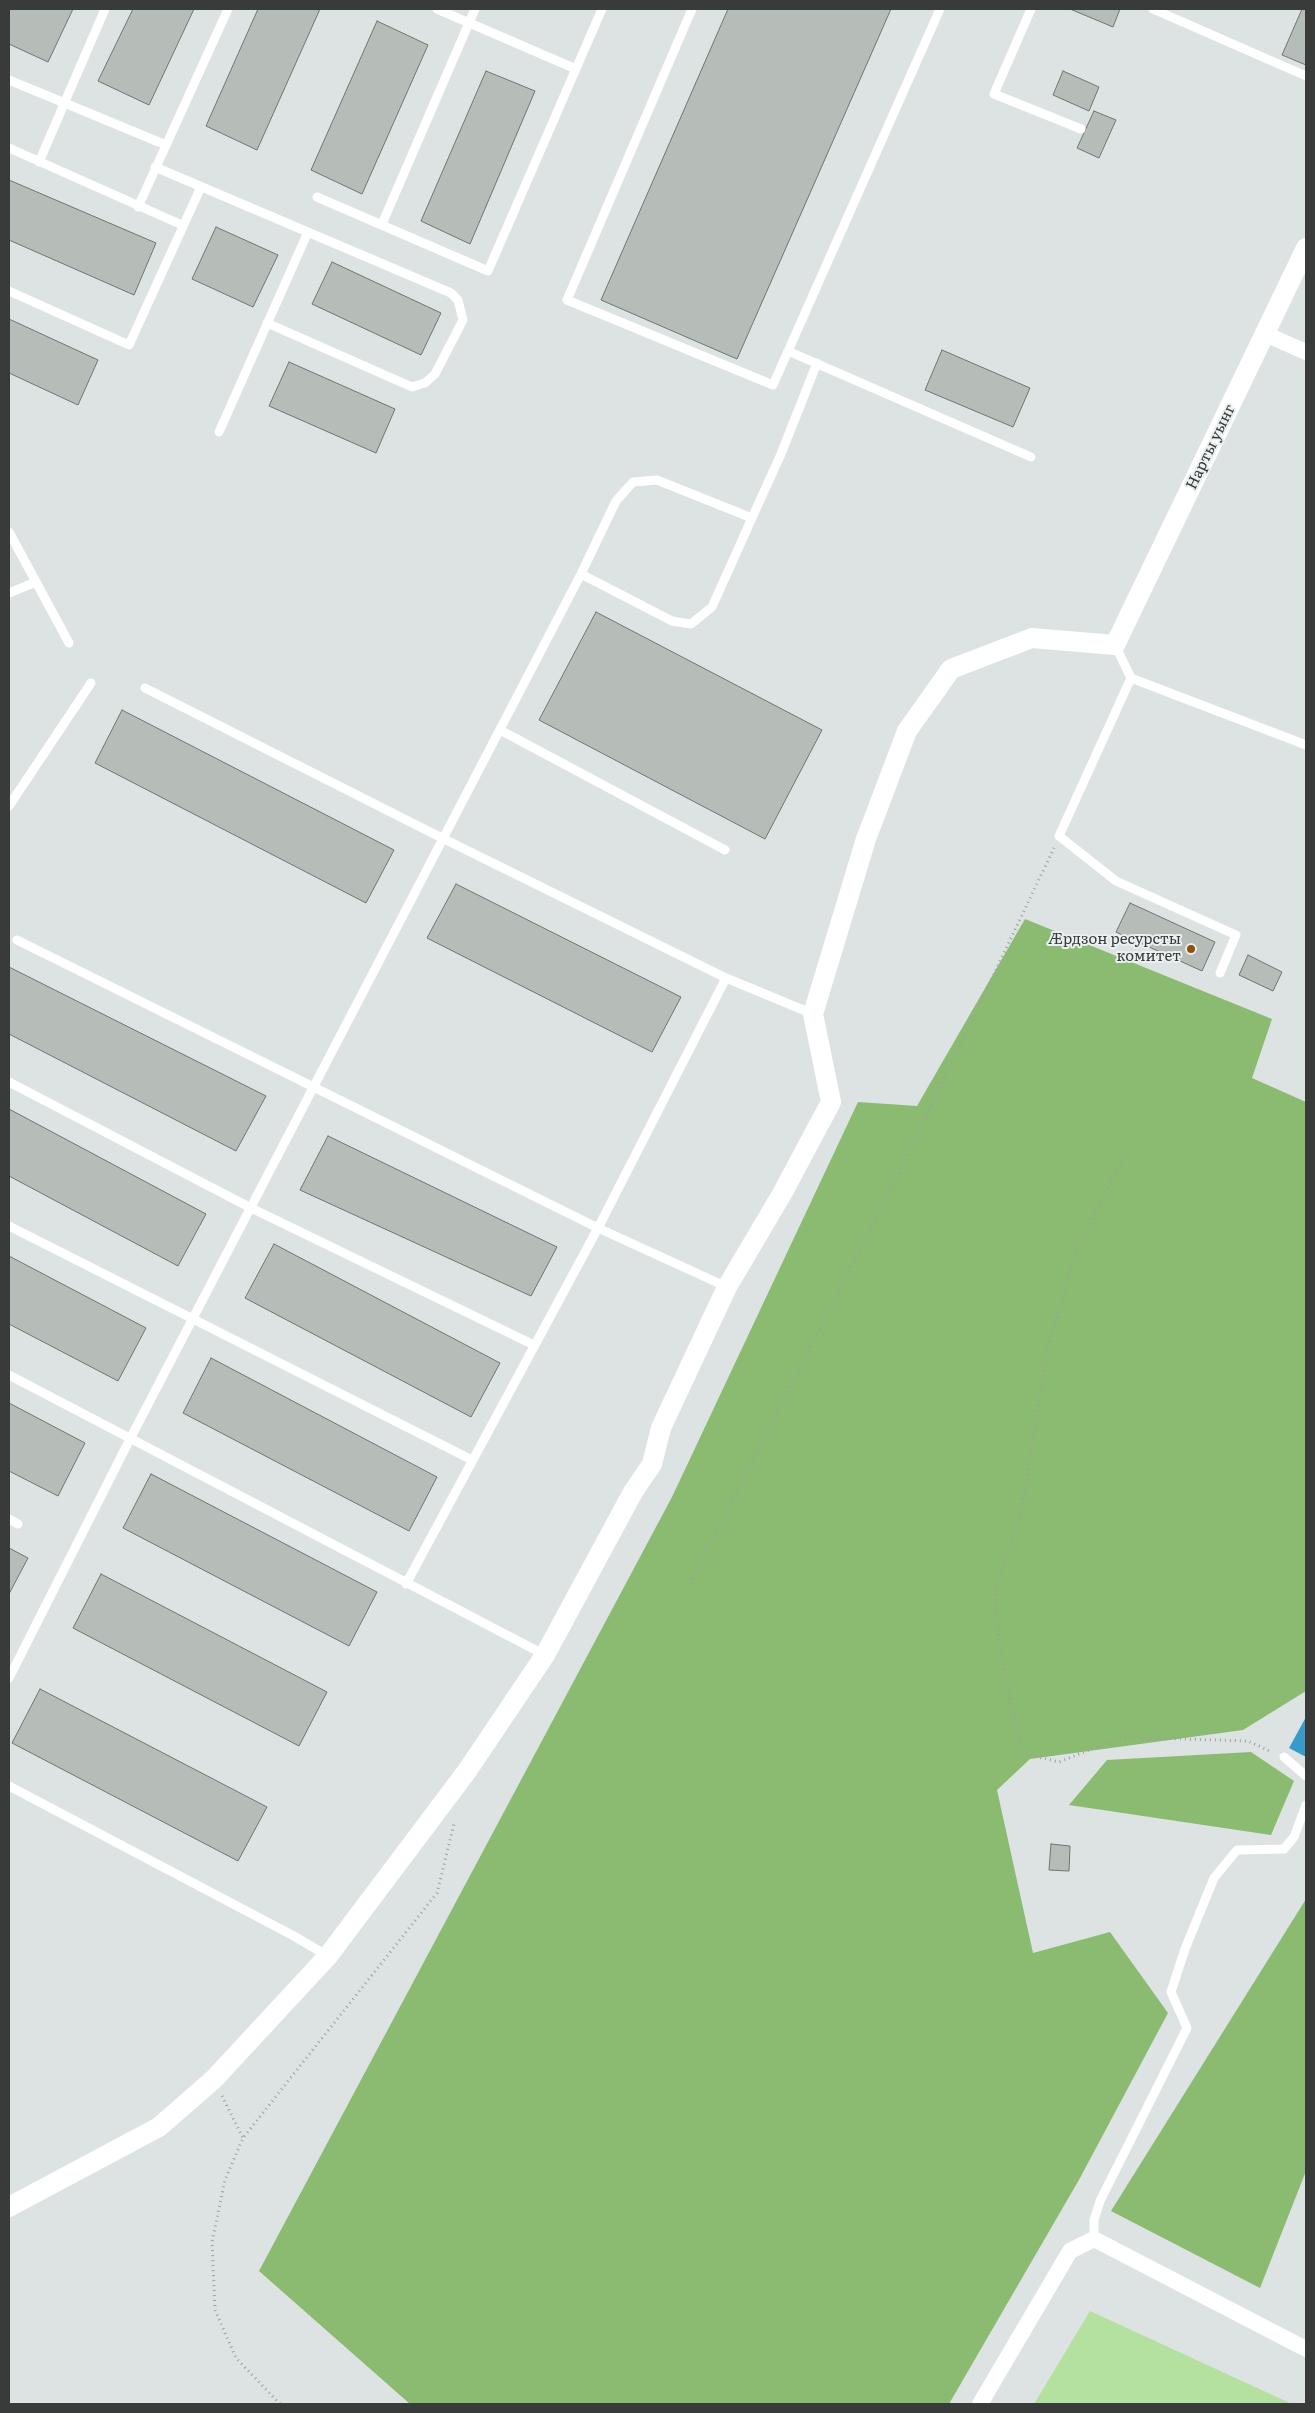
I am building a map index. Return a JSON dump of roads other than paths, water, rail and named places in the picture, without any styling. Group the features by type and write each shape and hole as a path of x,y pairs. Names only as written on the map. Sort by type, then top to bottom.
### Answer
{"street":[{"name":"Нарты уынг","path":"1115,645 1306,248"},
{"path":"1265,334 1306,352"},
{"path":"9,2207 159,2127 214,2079 328,1956 467,1771 545,1655 633,1492 652,1464 661,1428 727,1287 783,1192 831,1102 812,1014 866,839 907,731 951,669 1032,638 1115,645"},
{"path":"980,2404 1070,2251 1094,2239 1304,2343"}],"lane":[{"path":"39,162 106,9"},
{"path":"138,207 228,9"},
{"path":"437,9 576,69"},
{"path":"382,224 474,9"},
{"path":"316,198 382,224 488,271 602,9"},
{"path":"692,9 567,300 773,385 940,9"},
{"path":"1031,9 994,94 1081,129"},
{"path":"1153,9 1306,76"},
{"path":"9,80 166,145"},
{"path":"9,148 182,225"},
{"path":"155,167 451,293 458,300 463,320 435,374 425,383 412,387 267,323"},
{"path":"9,291 129,344 201,187"},
{"path":"219,432 308,232"},
{"path":"788,351 1031,457"},
{"path":"581,574 672,621 691,624 712,608 781,454 817,363"},
{"path":"9,1678 130,1440 581,574 616,501 633,482 657,480 752,518"},
{"path":"9,532 69,643"},
{"path":"9,593 36,582"},
{"path":"1115,645 1131,678 1306,745"},
{"path":"1131,678 1059,836 1116,881 1236,935 1220,973"},
{"path":"9,806 91,683"},
{"path":"145,688 442,838 726,978 812,1014"},
{"path":"500,730 724,850"},
{"path":"17,940 598,1228 727,1287"},
{"path":"406,1584 598,1228 726,978"},
{"path":"9,1082 252,1208 534,1346"},
{"path":"9,1226 472,1460"},
{"path":"9,1375 130,1440 545,1655"},
{"path":"9,1519 18,1524"},
{"path":"1284,1757 1306,1776"},
{"path":"9,1786 283,1930 328,1956"},
{"path":"1094,2239 1094,2220 1100,2201 1187,2028 1171,1992 1184,1948 1214,1878 1237,1850 1284,1849 1294,1837 1306,1805"}],"water":[{"path":"1306,1717 1306,1757 1289,1748"}],"place":[{"name":"Æрдзон ресурсты комитет","path":"1191,949"}]}
